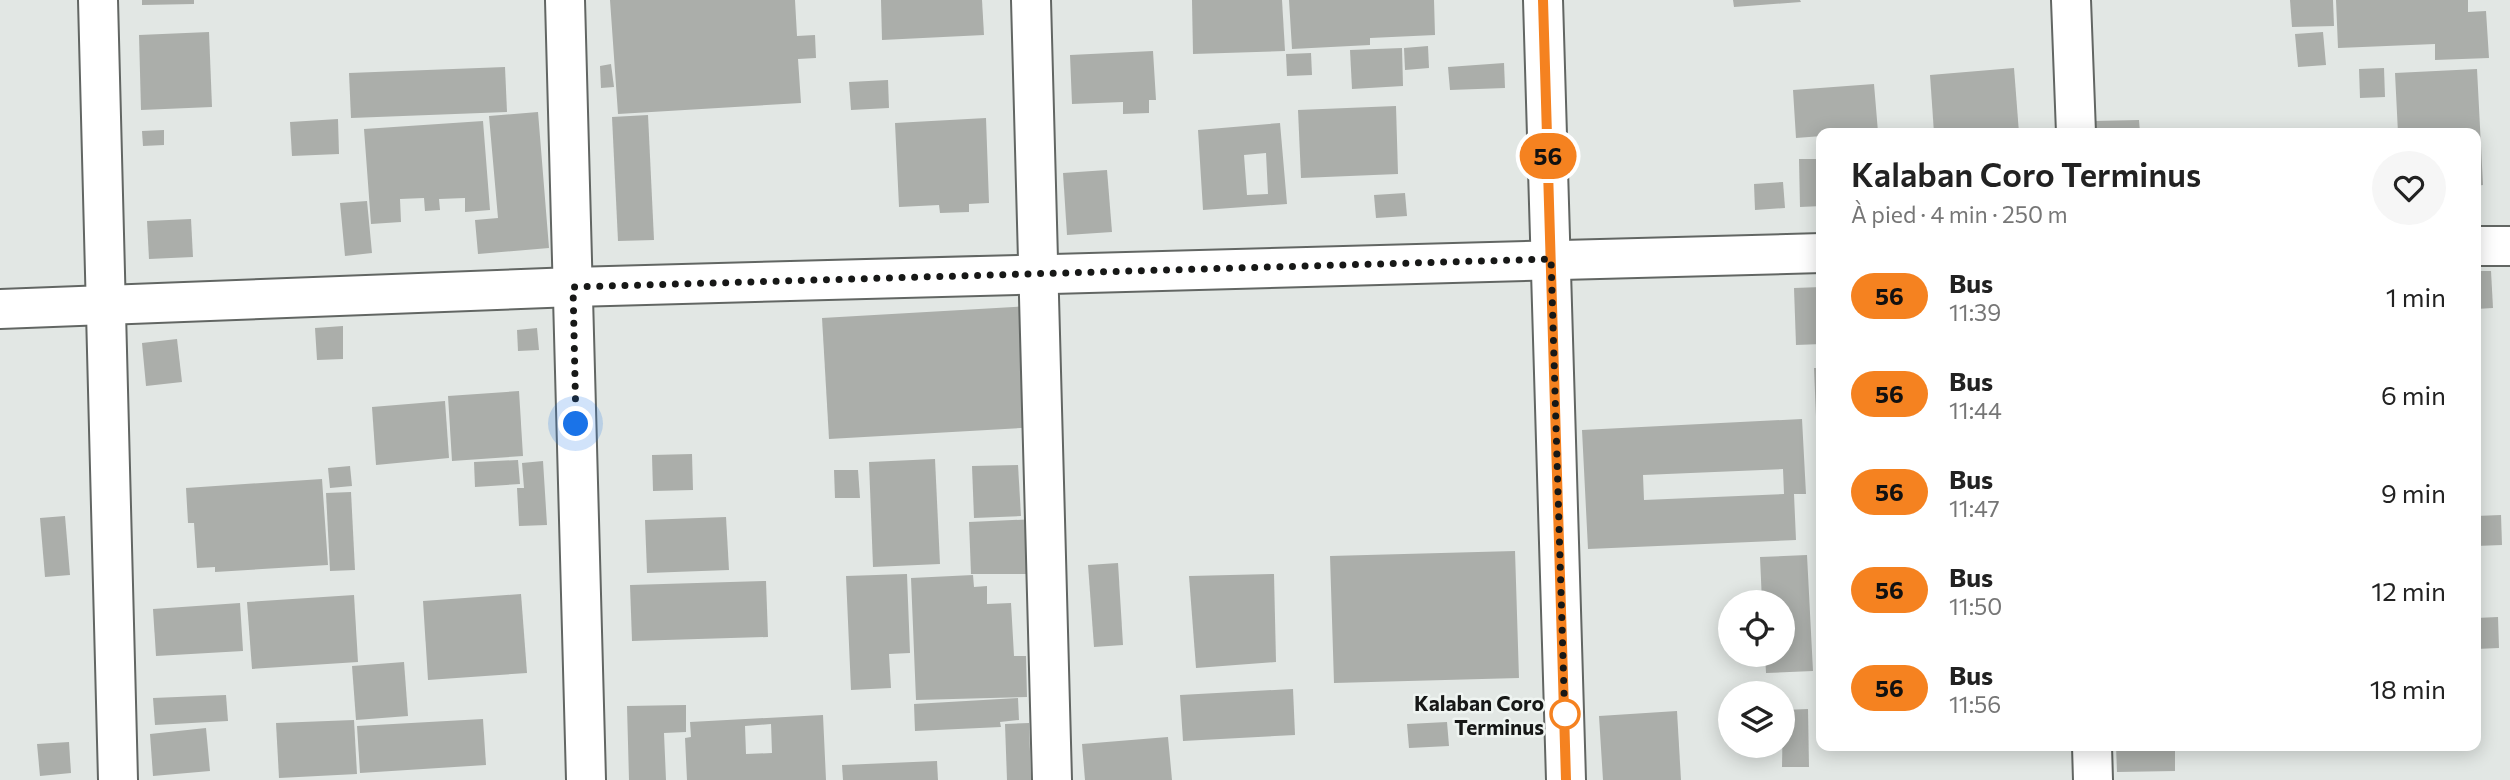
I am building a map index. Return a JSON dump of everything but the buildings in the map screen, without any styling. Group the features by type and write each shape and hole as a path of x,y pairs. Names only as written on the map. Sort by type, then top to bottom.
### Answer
{"street":[{"path":"98,0 118,780"},
{"path":"565,0 586,780"},
{"path":"1031,0 1052,780"},
{"path":"1544,0 1566,780"},
{"path":"2071,0 2076,128"},
{"path":"2481,246 2510,246"},
{"path":"0,309 573,287 1816,253"},
{"path":"2092,751 2093,780"}],"bus line":[{"name":"56","path":"1543,0 1566,780"}],"place":[{"name":"Kalaban Coro Terminus","path":"1565,714"}],"route":[{"path":"576,424 573,287 1551,259 1565,725 1565,714"}]}
